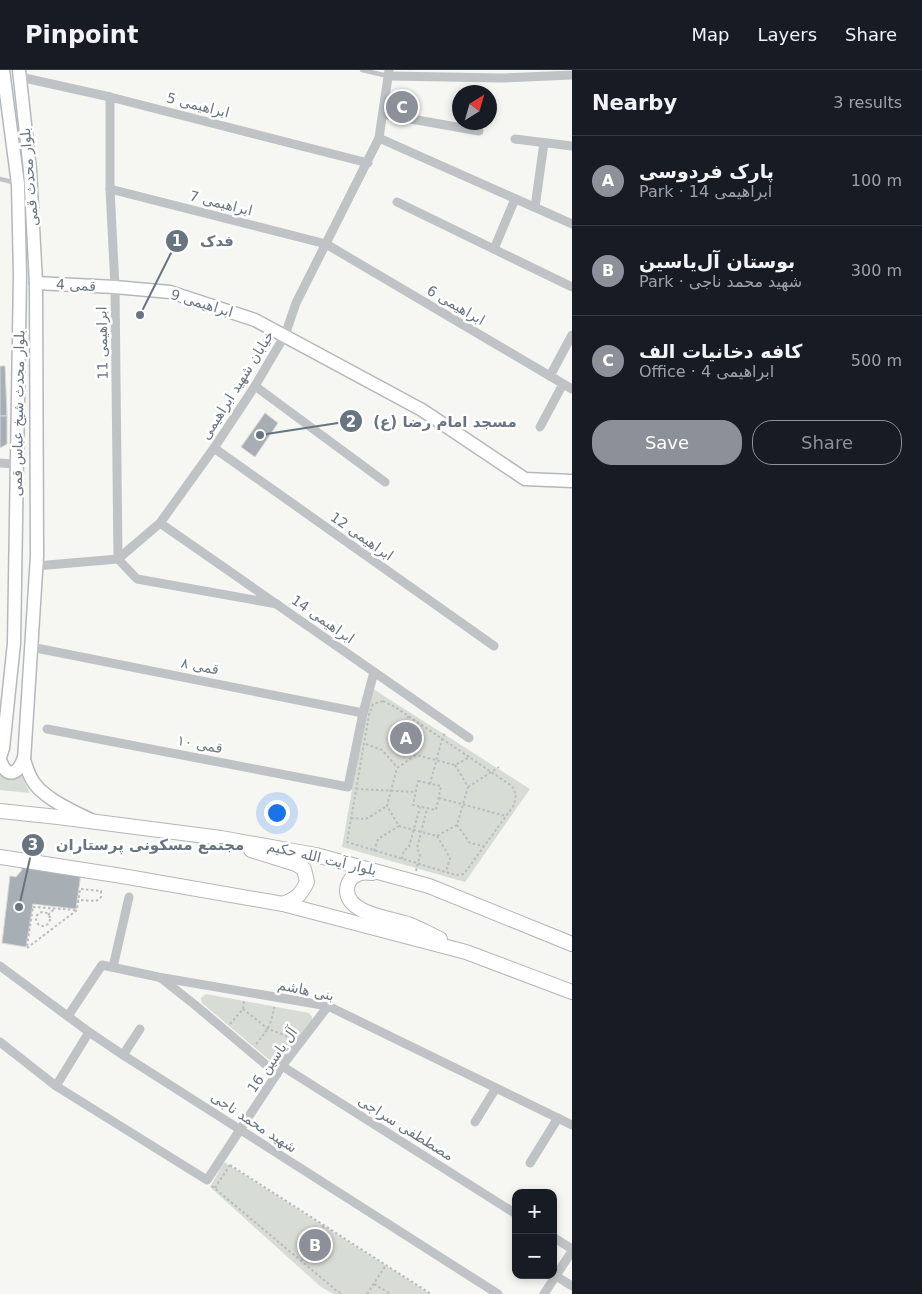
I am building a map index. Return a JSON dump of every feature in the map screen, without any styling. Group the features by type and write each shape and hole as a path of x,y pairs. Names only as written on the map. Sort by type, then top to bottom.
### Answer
{"main road":[{"name":"بلوار محدث شیخ عباس قمی","path":"0,758 3,748 14,643 20,275 18,184 3,70"},
{"name":"بلوار محدث قمی","path":"20,74 30,170 36,283"},
{"name":"بلوار محدث شیخ عباس قمی","path":"36,283 36,566 24,757 31,780 39,789 62,805 95,822"},
{"name":"قمی 4","path":"36,283 115,287"},
{"name":"ابراهیمی 9","path":"115,287 170,292 255,320 422,410 525,479 572,481"},
{"path":"0,758 5,770 15,772 21,768 24,757"},
{"name":"بلوار آیت الله حکیم","path":"0,811 222,838 316,855 429,886 572,944"},
{"path":"222,838 259,853 296,864 304,870 307,882 301,894 294,900 283,904"},
{"path":"0,858 122,876 283,904 466,952"},
{"path":"393,875 365,872 354,875 346,888 348,897 361,910 424,931 466,952 572,992"}],"street":[{"path":"389,73 502,78 572,75"},
{"name":"خیابان شهید ابراهیمی","path":"118,559 160,523 214,448 255,386 285,335 296,303 380,138 389,73"},
{"name":"ابراهیمی 5","path":"20,74 368,163"},
{"name":"ابراهیمی 11","path":"110,96 110,189 115,287 118,559"},
{"path":"383,114 479,131"},
{"path":"380,138 515,199 570,221"},
{"path":"515,138 572,146"},
{"path":"535,207 544,143"},
{"name":"ابراهیمی 7","path":"110,189 326,244"},
{"path":"494,249 515,199"},
{"path":"397,202 572,286"},
{"name":"ابراهیمی 6","path":"326,244 572,389"},
{"path":"550,376 572,335"},
{"path":"540,427 563,384"},
{"path":"255,386 385,482"},
{"name":"ابراهیمی 12","path":"214,448 494,646"},
{"path":"0,463 16,464"},
{"name":"ابراهیمی 14","path":"160,523 469,738"},
{"path":"36,566 118,559 138,579 277,604"},
{"name":"قمی ۸","path":"31,647 363,713"},
{"path":"351,788 363,713 374,672"},
{"name":"قمی ۱۰","path":"47,729 351,788"},
{"path":"68,1016 102,965 113,967 128,896"},
{"name":"شهید محمد ناجی","path":"0,966 123,1055 498,1294"},
{"name":"بنی هاشم","path":"113,967 158,977 328,1006 572,1125"},
{"name":"مصططفی سراجی","path":"158,977 250,1051 512,1212"},
{"name":"آل یاسین 16","path":"207,1180 280,1070 328,1006"},
{"path":"123,1055 140,1029"},
{"path":"56,1086 89,1032"},
{"path":"0,1042 56,1086 207,1180"},
{"path":"475,1122 496,1088"},
{"path":"530,1163 558,1118"},
{"path":"557,1240 572,1250 557,1274"},
{"path":"557,1277 572,1286"},
{"path":"544,1294 554,1279"}],"lane":[{"path":"362,70 389,73"},
{"path":"0,178 18,184"}],"path":[{"path":"383,701 512,786 516,794 514,805 464,874 456,875 346,842 351,818 351,788 363,744 369,716 374,704 383,701"},
{"path":"408,716 406,735 416,755"},
{"path":"430,784 442,739 450,725"},
{"path":"363,744 382,750 397,768"},
{"path":"351,818 366,819 387,806 397,768 416,755 455,765 470,757"},
{"path":"387,806 399,826 421,832 437,836 457,825 468,787 455,765"},
{"path":"468,787 499,767"},
{"path":"418,781 430,784 442,786 436,810 413,805 418,781"},
{"path":"351,788 416,792"},
{"path":"439,798 506,816"},
{"path":"402,859 404,850 409,847 420,807"},
{"path":"413,881 420,855 417,848 428,808"},
{"path":"457,825 470,843 484,846"},
{"path":"374,851 378,839 399,826"},
{"path":"437,836 450,858 446,872"},
{"path":"33,907 27,948 77,910 78,900 80,888 101,891 100,897 96,901 78,900"},
{"path":"33,907 77,910"},
{"path":"33,907 38,914"},
{"path":"48,915 55,908"},
{"path":"37,924 35,919 38,914 44,912 48,915 50,921 48,925 51,930"},
{"path":"30,930 37,924"},
{"path":"37,924 41,926 48,925"},
{"path":"225,1030 243,1009 244,991"},
{"path":"250,1051 268,1029 272,1020 276,997"},
{"path":"243,1009 268,1029 301,1042"},
{"path":"230,1165 431,1294"},
{"path":"207,1180 301,1261 343,1294"},
{"path":"301,1261 324,1225"},
{"path":"367,1294 386,1265"},
{"path":"374,1283 392,1294"}],"shaded area":[{"path":"370,687 530,789 465,882 342,847"},
{"path":"0,775 10,777 21,775 30,793 0,790"},
{"path":"206,994 309,1013 312,1017 312,1023 278,1063 273,1063 202,1003 201,998"},
{"path":"224,1162 430,1294 334,1294 321,1287 210,1187"}],"building":[{"path":"0,366 5,366 7,416 0,416"},
{"path":"265,413 278,423 255,457 241,447"},
{"path":"0,416 7,416 7,444 0,448"},
{"path":"21,864 62,874 81,873 76,909 33,904 26,947 2,943 10,876 16,877 22,870"}],"place":[{"name":"کافه دخانیات الف","path":"402,107"},
{"name":"فدک","path":"140,315"},
{"name":"(مسجد امام رضا (ع","path":"260,435"},
{"name":"پارک فردوسی","path":"406,738"},
{"name":"مجتمع مسکونی پرستاران","path":"19,907"},
{"name":"بوستان آل‌یاسین","path":"315,1245"}]}
